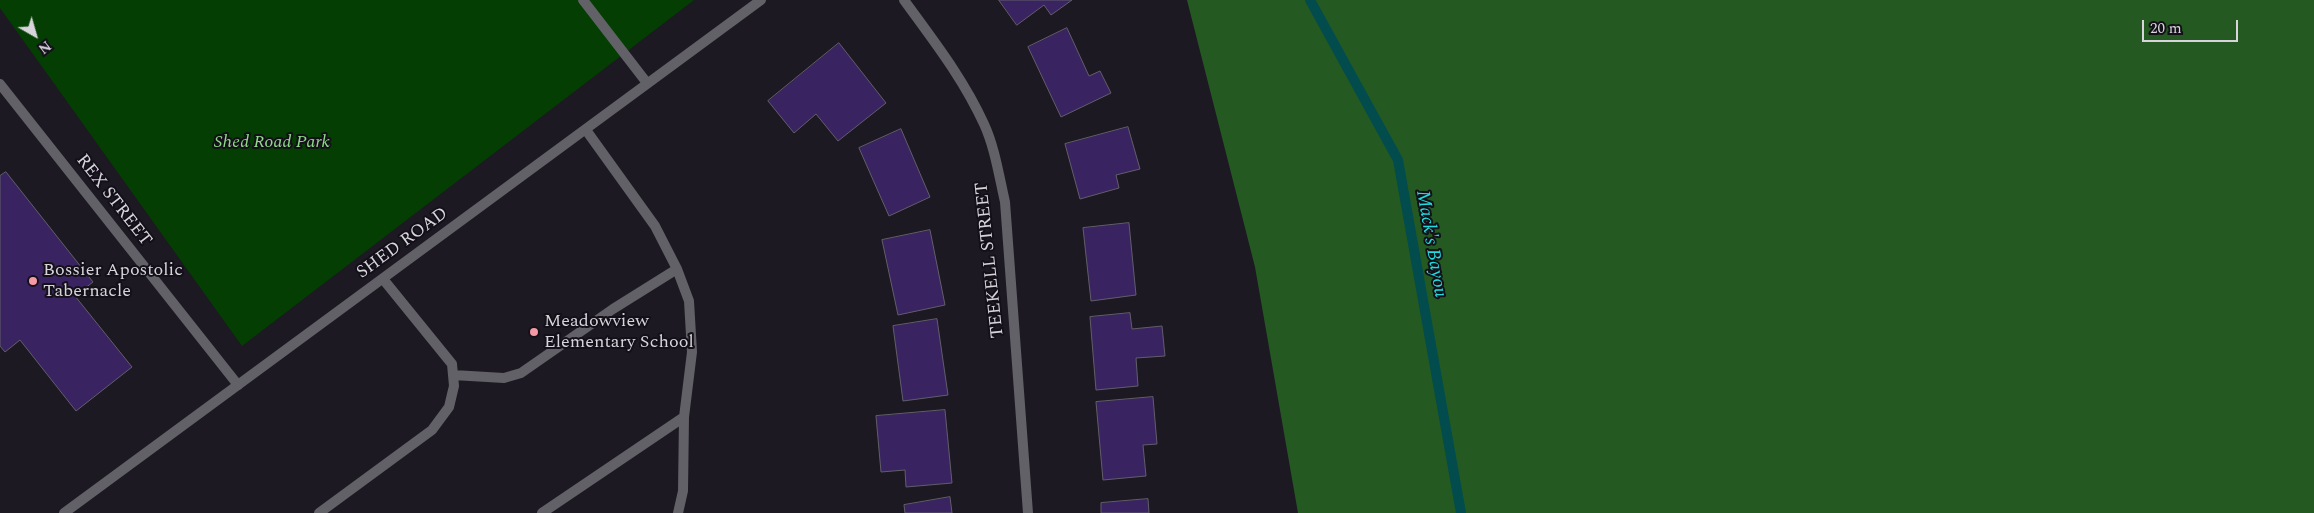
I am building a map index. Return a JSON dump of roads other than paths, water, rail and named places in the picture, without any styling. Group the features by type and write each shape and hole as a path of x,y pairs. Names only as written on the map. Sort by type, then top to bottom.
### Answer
{"street":[{"path":"583,0 648,83"},
{"name":"SHED ROAD","path":"64,513 761,0"},
{"name":"TEEKELL STREET","path":"904,0 953,67 984,124 995,156 1005,202 1028,513"},
{"name":"REX STREET","path":"0,84 238,385"},
{"path":"586,130 655,226 677,269 689,301 692,352 684,417 683,491 678,513"},
{"path":"453,375 504,378 521,373 613,309 677,269"},
{"path":"319,513 432,430 449,407 454,386 452,364 383,279"},
{"path":"542,513 684,417"}],"waterway":[{"name":"Mack's Bayou","path":"1310,0 1398,160 1461,513"}],"place":[{"name":"Bossier Apostolic Tabernacle","path":"33,281"},
{"name":"Meadowview Elementary School","path":"534,332"}],"park label":[{"name":"Shed Road Park","path":"272,143"}]}
